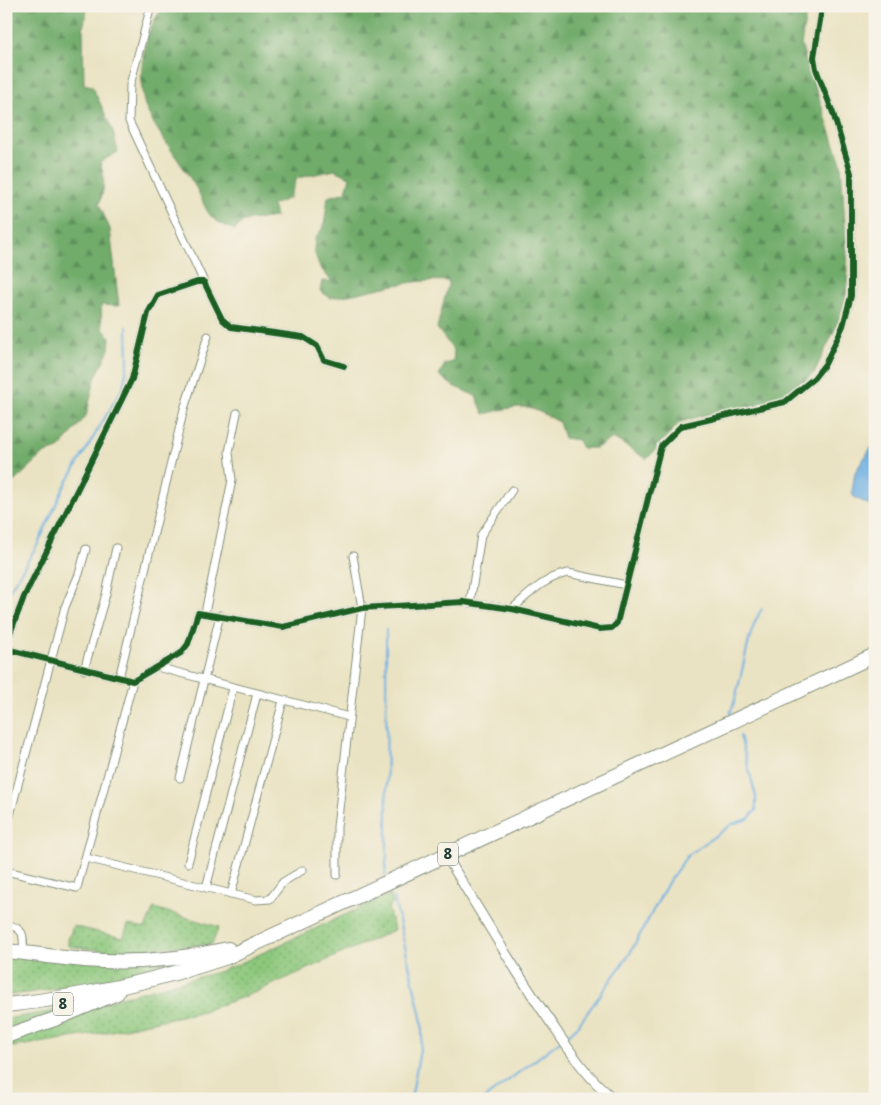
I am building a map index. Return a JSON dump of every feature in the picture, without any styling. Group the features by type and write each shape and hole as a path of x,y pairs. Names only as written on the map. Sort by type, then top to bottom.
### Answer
{"highway":[{"name":"8","path":"6,1005 89,993 195,968 227,957 875,656"},
{"name":"8","path":"6,1012 196,976 231,963 875,663"},
{"path":"6,951 102,962 154,960 198,956 265,941"},
{"path":"6,1036 55,1019 118,992"}],"street":[{"path":"151,6 130,85 129,121 222,319 231,326 303,337 317,346 324,360 344,366"},
{"path":"6,649 133,681 181,653 188,644 198,613 283,626 362,608 470,603 512,609 600,629 612,628 617,623 661,446 681,426 785,402 814,378 825,364 843,326 851,296 851,173 833,113 816,69 814,57 822,8"},
{"path":"6,644 24,597 132,379 152,302 158,295 170,290 204,282"},
{"path":"119,678 184,408 208,336"},
{"path":"205,613 232,480 229,452 237,413"},
{"path":"470,603 481,535 512,490"},
{"path":"84,670 106,594 116,548"},
{"path":"6,830 65,607 79,574 86,549"},
{"path":"337,875 337,827 362,608 353,556"},
{"path":"512,609 544,582 568,573 626,585"},
{"path":"180,778 220,615"},
{"path":"157,667 349,718"},
{"path":"6,870 77,888 133,681"},
{"path":"188,863 233,688"},
{"path":"206,888 258,694"},
{"path":"231,894 283,701"},
{"path":"86,858 256,900 270,899 283,882 303,870"},
{"path":"450,862 514,971 582,1068 596,1085 614,1099"},
{"path":"6,924 16,926 24,934 23,953"}],"green space":[{"path":"6,6 88,6 83,28 84,84 92,86 113,131 118,152 100,162 104,183 99,204 110,229 119,306 101,305 102,328 110,337 109,349 95,379 86,416 59,449 45,453 6,489"},
{"path":"168,6 807,6 801,45 841,163 848,270 846,297 836,327 814,373 793,391 780,399 746,409 704,415 680,422 647,459 613,438 596,448 582,448 578,440 564,438 559,422 529,408 515,407 484,414 476,396 453,386 439,375 445,364 453,362 454,351 437,328 449,281 404,283 331,298 320,291 322,281 332,282 319,266 314,250 315,239 324,226 328,197 346,192 350,177 335,170 297,178 289,198 273,205 276,217 243,221 235,230 216,221 207,211 192,181 152,120 142,92 143,58 148,35 157,16"},
{"path":"390,894 393,904 388,907 394,930 249,995 203,1011 102,1033 6,1048 6,1039 122,997 234,966"},
{"path":"154,908 219,927 212,944 107,951 68,946 73,926 123,938 128,925 145,928"},
{"path":"6,957 189,962 68,987 6,996"},
{"path":"82,1006 6,1032 6,1019"}],"water":[{"path":"875,442 875,508 854,497 852,492 855,472"}],"waterway":[{"path":"6,596 38,544 63,489 123,387 128,362 127,327"},
{"path":"730,714 752,631 762,609"},
{"path":"385,875 387,854 386,630"},
{"path":"564,1039 577,1027 629,955 669,881 687,856 732,824 748,819 756,810 756,797 740,736"},
{"path":"394,898 422,1022 422,1039 411,1099"},
{"path":"484,1099 560,1041"}],"cycle path":[{"path":"6,649 133,681 181,653 188,644 198,613 283,627 362,608 463,602 512,609 600,629 612,628 617,623 661,446 681,426 785,402 814,378 825,364 843,326 851,296 851,173 833,113 816,69 814,57 822,8"},
{"path":"6,644 24,597 132,379 148,313 158,295 197,282 204,282 222,319 231,327 303,337 317,346 324,360 344,366"}]}
